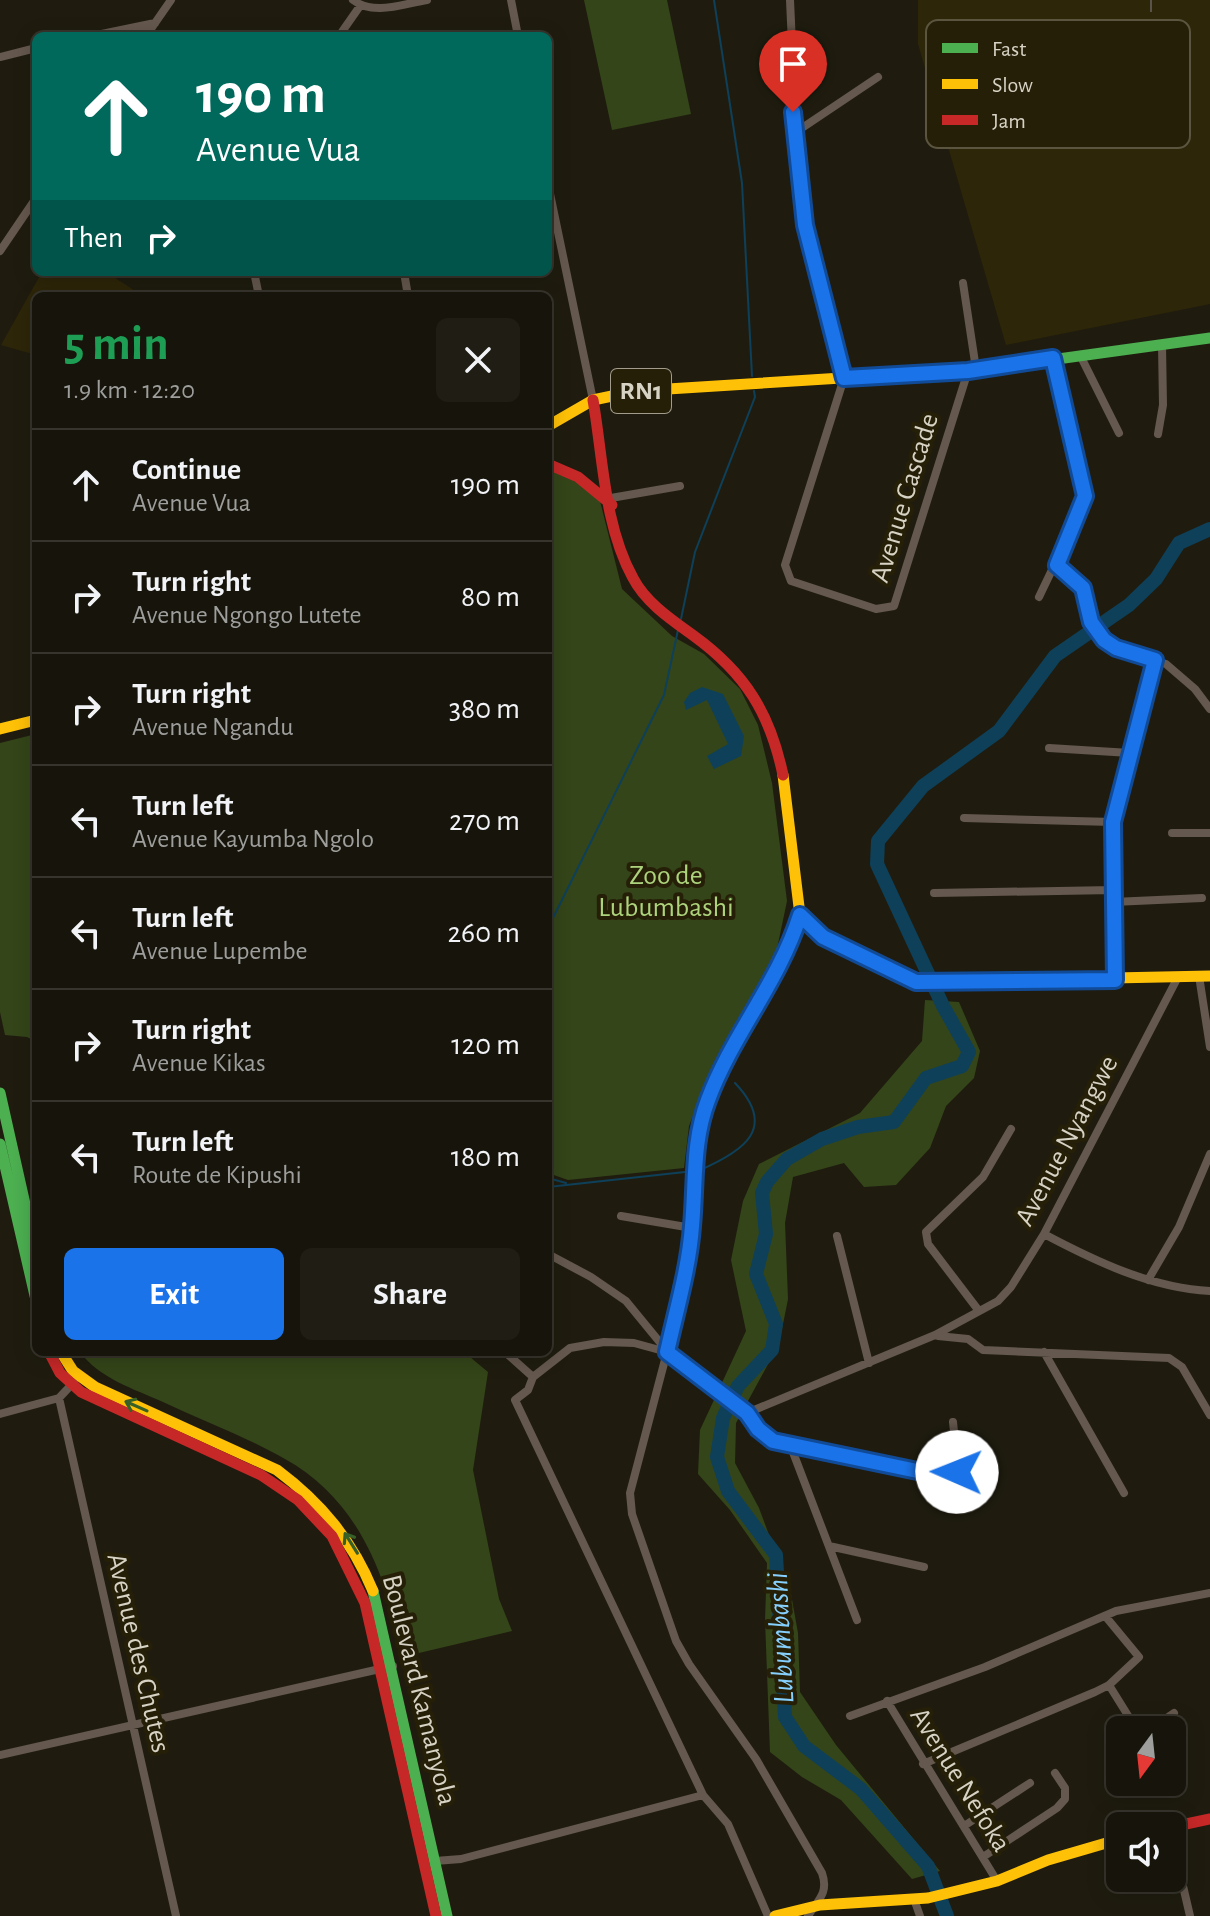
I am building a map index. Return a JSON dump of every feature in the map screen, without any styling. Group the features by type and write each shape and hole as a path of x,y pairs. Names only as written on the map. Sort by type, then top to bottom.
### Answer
{"main road":[{"name":"RN1","path":"552,424 593,400 636,391 972,370 1210,338"},
{"path":"593,400 630,576 644,594 710,644 737,671 757,697 772,730 800,915 817,933 902,977 925,983 1204,976"},
{"path":"552,466 578,477 612,502"},
{"path":"0,729 32,721"},
{"path":"0,1093 10,1185 32,1243"},
{"path":"0,1144 32,1282"},
{"name":"Boulevard Kamanyola","path":"53,1356 75,1381 254,1458 303,1489 332,1516 360,1558 373,1590 436,1916"},
{"name":"Boulevard Kamanyola","path":"63,1356 75,1381"},
{"name":"Boulevard Kamanyola","path":"388,1667 447,1916"},
{"path":"1186,1824 1210,1819"},
{"path":"775,1916 928,1898 997,1881 1048,1860 1106,1843"}],"street":[{"path":"149,32 171,0"},
{"path":"341,32 356,3 378,9 427,0"},
{"path":"511,0 517,32"},
{"path":"790,0 793,134 805,225 844,378"},
{"path":"111,32 155,23"},
{"path":"0,57 32,49"},
{"path":"793,134 878,77"},
{"path":"552,203 593,400"},
{"path":"0,251 32,204"},
{"path":"963,283 972,370"},
{"path":"1158,434 1163,405 1162,345"},
{"path":"1079,354 1119,433"},
{"path":"1039,597 1057,565 1085,496 1053,358"},
{"name":"Avenue Cascade","path":"844,378 785,571 797,584 881,610 896,602 972,370"},
{"path":"612,502 680,486"},
{"path":"1057,565 1083,588 1091,622 1101,636 1116,648 1155,660 1177,672 1210,709"},
{"path":"1115,980 1113,822 1155,660"},
{"path":"1049,748 1130,753"},
{"path":"964,818 1113,822"},
{"path":"1172,833 1210,833"},
{"path":"934,893 1113,890"},
{"path":"1113,902 1202,898"},
{"path":"800,915 781,965 714,1084 699,1129 693,1177 692,1228 667,1352 630,1493 632,1514 671,1628 689,1664 756,1759 822,1873 825,1890 811,1911"},
{"path":"1204,976 1210,1047"},
{"name":"Avenue Nyangwe","path":"746,1412 935,1335 998,1301 1011,1287 1044,1234 1178,977"},
{"name":"Avenue Nyangwe","path":"979,1311 928,1244 926,1232 983,1177 1011,1129"},
{"path":"1148,1280 1179,1227 1210,1154"},
{"path":"621,1216 692,1228"},
{"path":"1044,1234 1092,1259 1148,1280 1210,1291"},
{"path":"837,1236 869,1363"},
{"path":"552,1256 626,1301 667,1352 746,1412 763,1434 791,1447 951,1478 958,1469 953,1422"},
{"path":"935,1335 968,1339 983,1350 1169,1358 1182,1367 1210,1415"},
{"path":"667,1352 634,1343 579,1345 561,1352 533,1377 528,1390 515,1401 703,1795 728,1824 768,1916"},
{"path":"1044,1352 1124,1493"},
{"path":"509,1356 533,1377"},
{"path":"0,1414 59,1398 75,1381"},
{"name":"Avenue des Chutes","path":"59,1398 176,1916"},
{"path":"791,1447 857,1620"},
{"path":"829,1546 924,1567"},
{"path":"850,1716 985,1667 1116,1611 1210,1593"},
{"path":"923,1764 1109,1685 1139,1657 1106,1617"},
{"path":"0,1755 388,1667"},
{"path":"1109,1685 1128,1716"},
{"name":"Avenue Nefoka","path":"887,1701 997,1881"},
{"path":"1170,1716 1174,1713"},
{"path":"983,1857 1057,1808 1065,1799 1065,1788 1055,1773"},
{"path":"964,1826 1030,1783"},
{"path":"435,1861 461,1859 703,1795"},
{"path":"1184,1892 1190,1916"},
{"path":"914,1899 920,1916"}],"shaded area":[{"path":"918,0 1210,0 1210,304 1006,345 948,148 1190,148 1190,20 926,20 926,71 918,44"},
{"path":"40,276 112,276 137,292 32,292 32,354 1,345"}],"green space":[{"path":"584,0 667,0 691,114 612,130"},
{"name":"Zoo de Lubumbashi","path":"552,470 598,493 622,589 672,636 704,654 740,689 758,725 772,783 787,901 774,963 700,1098 689,1126 684,1168 568,1180 552,1174"},
{"path":"32,735 32,1040 5,1035 0,1012 0,743"},
{"path":"925,1000 959,1002 980,1051 974,1078 946,1106 930,1148 896,1185 864,1187 844,1163 793,1177 785,1223 788,1299 779,1344 736,1423 735,1463 759,1508 791,1594 798,1633 800,1692 836,1745 940,1871 912,1879 841,1800 802,1777 770,1752 765,1620 767,1563 730,1510 698,1474 700,1430 746,1331 731,1260 743,1201 759,1164 860,1113 922,1041"},
{"path":"84,1356 469,1356 488,1372 473,1470 499,1599 512,1631 402,1657 378,1570 351,1519 333,1496 311,1476 285,1459 118,1382"}],"water":[{"path":"702,687 723,694 744,736 741,756 714,769 707,756 728,744 707,700 686,710 684,702 690,693"}],"waterway":[{"path":"714,0 742,183 752,376"},
{"path":"681,619 695,552 755,397 754,391"},
{"name":"Lubumbashi","path":"947,1916 928,1866 861,1789 804,1746 785,1717 776,1555 728,1491 717,1457 723,1418 738,1386 772,1350 776,1324 756,1274 766,1234 762,1193 767,1182 787,1159 822,1139 858,1127 894,1122 926,1078 962,1066 969,1052 943,1006 877,864 878,841 923,786 999,731 1055,656 1129,605 1156,579 1179,543 1210,529"},
{"path":"552,920 664,695 678,630"},
{"path":"700,1170 730,1155 750,1136 754,1113 748,1099 735,1083"},
{"path":"552,1187 694,1171"},
{"path":"552,1179 566,1183"}],"railway":[{"path":"1151,0 1151,20"}],"traffic: fast":[{"path":"985,369 1210,338"},
{"path":"0,1093 32,1235"},
{"path":"0,1144 32,1283"},
{"path":"373,1591 447,1916"}],"traffic: slow":[{"path":"552,424 593,400 636,391 985,369"},
{"path":"0,729 32,721"},
{"path":"783,775 800,915 823,937 916,982 1210,976"},
{"path":"64,1356 73,1371 95,1387 277,1470 308,1496 334,1524 355,1555 373,1591"},
{"path":"775,1916 820,1905 928,1898 997,1881 1048,1860 1106,1843"}],"traffic: jam":[{"path":"593,400 610,514 623,558 633,578 652,603 712,650 741,680 771,732 783,775"},
{"path":"552,466 578,477 612,505"},
{"path":"51,1356 60,1373 81,1392 261,1475 298,1500 332,1536 365,1603 436,1916"},
{"path":"1186,1824 1210,1819"}],"route":[{"path":"793,112 805,225 844,378 968,371 1053,358 1085,496 1084,506 1057,565 1078,581 1086,592 1091,622 1104,640 1116,648 1155,660 1113,822 1115,980 916,982 823,937 800,915 781,965 714,1084 699,1129 694,1165 692,1228 667,1352 747,1413 758,1429 773,1441 951,1478 957,1472"}]}
